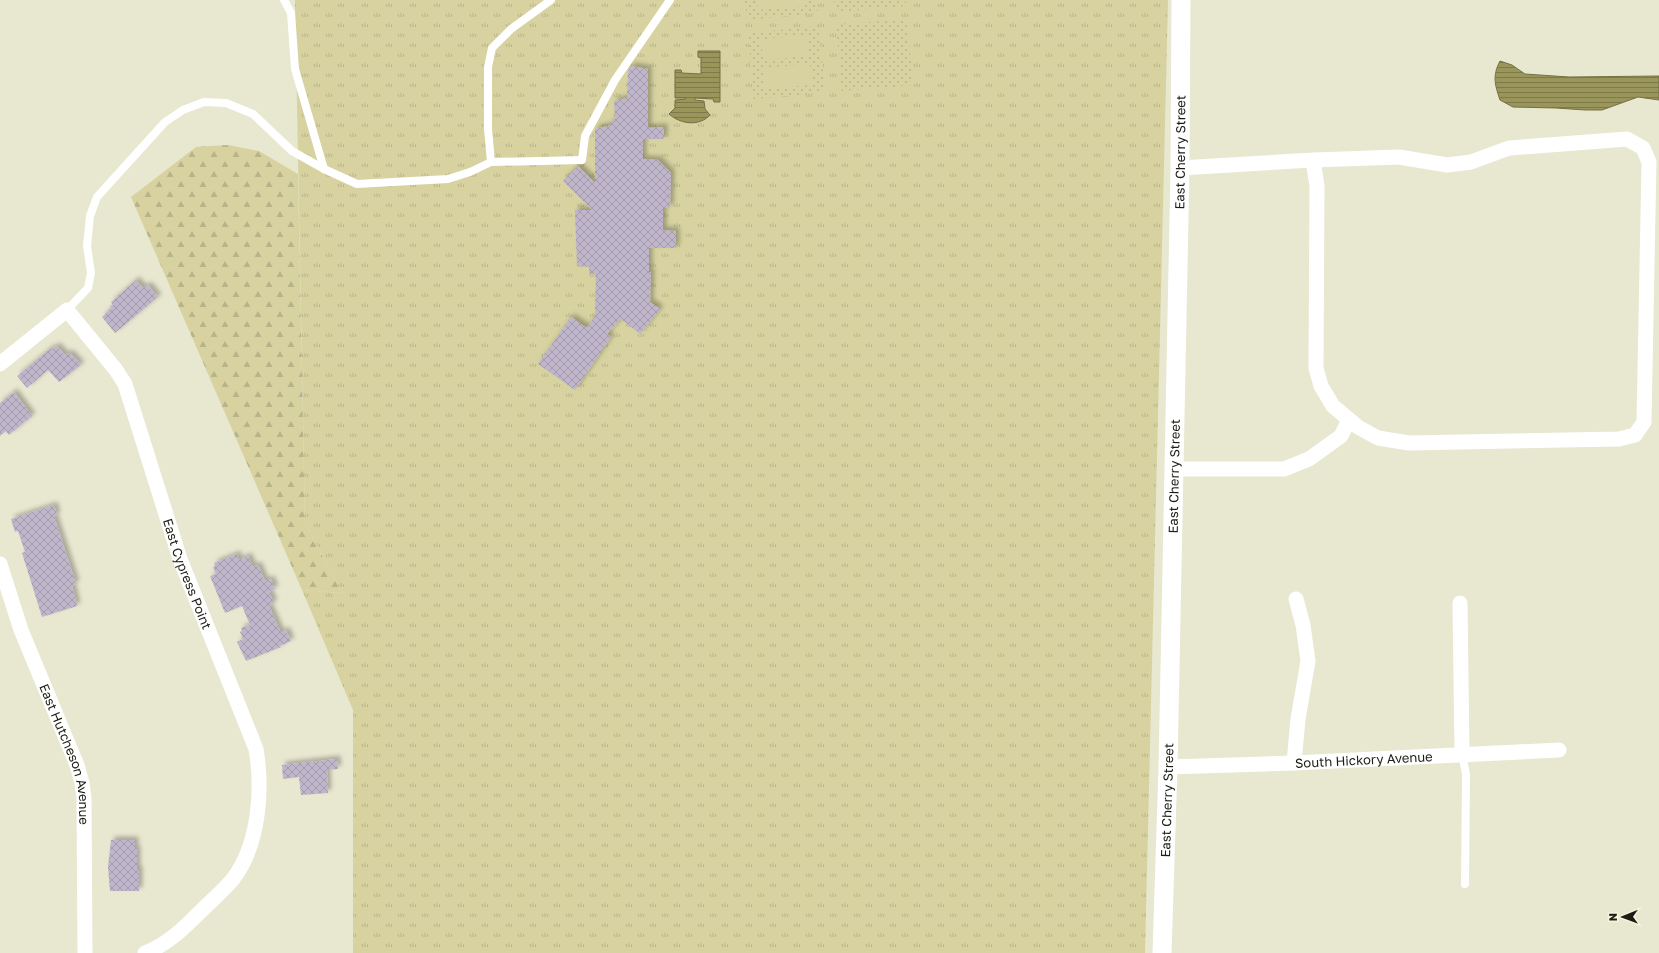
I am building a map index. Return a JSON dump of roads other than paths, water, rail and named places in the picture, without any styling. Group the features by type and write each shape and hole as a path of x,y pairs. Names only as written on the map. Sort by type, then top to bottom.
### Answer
{"street":[{"name":"East Cherry Street","path":"1162,953 1168,767 1174,469 1180,168 1181,0"},
{"path":"1180,168 1313,160 1399,158 1447,165 1471,162 1509,148 1627,139 1643,148 1650,162 1644,422 1635,434 1619,439 1409,443 1378,438 1358,427 1349,420 1333,406 1321,386 1316,368 1318,186 1313,160"},
{"path":"0,364 67,310"},
{"name":"East Cypress Point","path":"67,310 116,370 125,384 180,559 256,750 259,765 257,824 248,854 233,879 178,935 145,953"},
{"path":"1174,469 1284,469 1309,459 1341,436 1349,420"},
{"name":"East Hutcheson Avenue","path":"0,564 21,630 77,765 82,783 84,798 85,953"},
{"path":"1294,763 1298,719 1308,661 1303,625 1296,599"},
{"path":"1460,603 1462,754"},
{"name":"South Hickory Avenue","path":"1168,767 1294,763 1559,750"}],"lane":[{"path":"284,0 291,13 295,70 324,169"},
{"path":"491,162 488,129 488,67 492,48 511,29 550,0"},
{"path":"67,310 88,288 91,273 87,246 90,216 97,197 166,122 183,110 204,102 226,103 253,114 292,151 324,169 358,184 448,179 470,172 491,162 582,160 585,136 616,80 670,0"},
{"path":"1462,754 1466,774 1465,884"}]}
